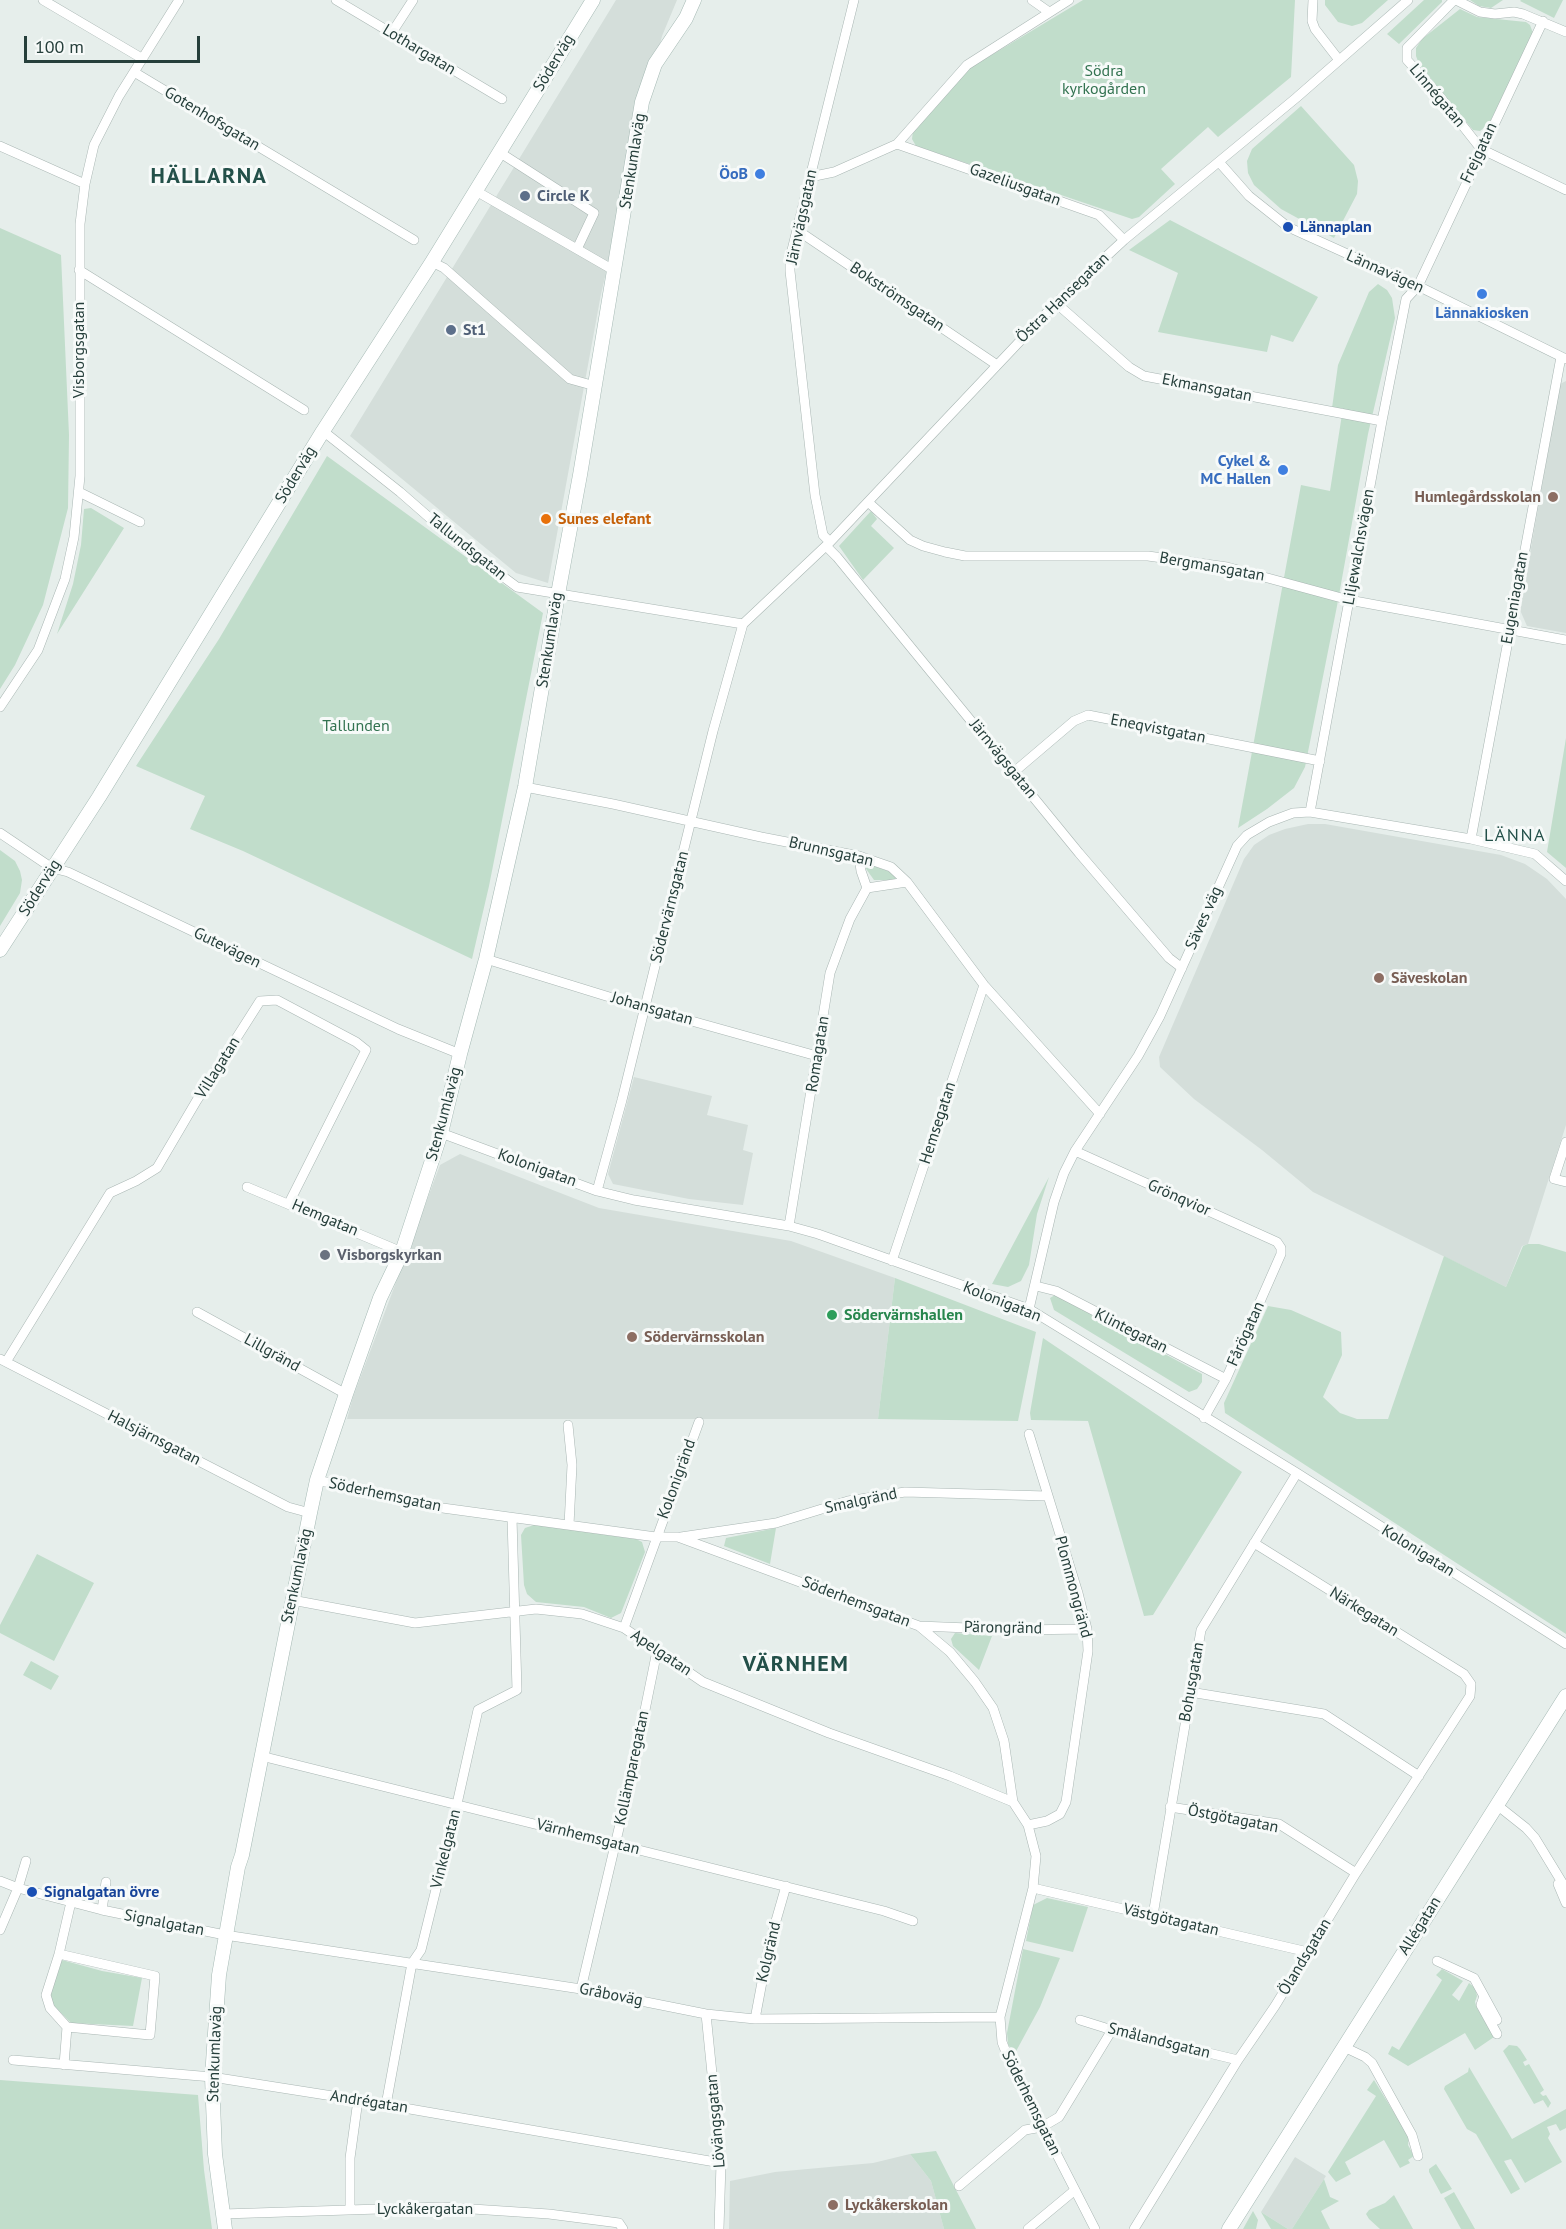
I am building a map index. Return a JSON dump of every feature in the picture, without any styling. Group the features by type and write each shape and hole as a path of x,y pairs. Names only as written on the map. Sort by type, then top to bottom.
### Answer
{"street":[{"path":"43,0 143,59"},
{"name":"Visborgsgatan","path":"0,707 38,650 65,579 74,537 79,492 80,224 85,184 94,145 134,72 179,0"},
{"name":"Lothargatan","path":"336,0 502,99"},
{"path":"391,34 413,0"},
{"name":"Söderväg","path":"0,950 99,797 323,431 432,262 593,0"},
{"name":"Stenkumlaväg","path":"225,2229 215,2154 212,2077 215,2020 225,1935 310,1513 317,1480 346,1394 380,1298 402,1252 441,1133 459,1054 486,959 525,788 642,102 655,64 686,18 694,0"},
{"name":"Järnvägsgatan","path":"854,0 790,258 816,504 824,535 828,544 1079,853 1161,950 1182,968"},
{"path":"1032,0 1049,12"},
{"path":"810,177 834,172 897,144 967,65 1069,0"},
{"path":"1313,0 1312,21 1315,29 1339,60"},
{"name":"Östra Hansegatan","path":"743,624 828,544 1056,303 1124,240 1408,0"},
{"path":"1455,0 1480,12 1495,14 1514,12 1543,21 1566,32"},
{"name":"Linnégatan","path":"1455,0 1407,48 1406,57 1481,149 1566,190"},
{"name":"Frejgatan","path":"1418,286 1543,21"},
{"name":"Gotenhofsgatan","path":"134,72 414,240"},
{"name":"Gazeliusgatan","path":"897,144 1099,215 1124,240"},
{"path":"0,146 85,184"},
{"path":"499,152 594,213 577,249"},
{"name":"Lännavägen","path":"1219,162 1249,196 1288,227 1418,286 1563,358"},
{"path":"476,191 615,270"},
{"name":"Bokströmsgatan","path":"797,230 997,365"},
{"path":"432,262 444,268 570,379 595,386"},
{"path":"79,270 304,410"},
{"name":"Liljewalchsvägen","path":"1310,812 1382,421 1407,299 1418,286"},
{"name":"Ekmansgatan","path":"1056,303 1129,367 1144,376 1382,421"},
{"name":"Eugeniagatan","path":"1471,839 1509,630 1563,358"},
{"name":"Tallundsgatan","path":"323,431 400,492 463,547 517,587 743,624"},
{"path":"79,492 140,522"},
{"name":"Bergmansgatan","path":"868,502 910,540 923,546 965,556 1148,556 1227,567 1349,600 1566,640"},
{"name":"Södervärnsgatan","path":"597,1191 692,822 713,731 743,624"},
{"name":"Eneqvistgatan","path":"1014,772 1074,721 1088,715 1320,761"},
{"name":"Brunnsgatan","path":"525,788 613,804 859,856 891,867 907,882 984,985 1100,1114"},
{"name":"Säves väg","path":"1029,1309 1054,1202 1064,1173 1075,1151 1138,1056 1160,1016 1237,846 1247,835 1269,822 1293,813 1310,812 1471,839 1535,854 1566,880"},
{"name":"Gutevägen","path":"0,833 52,868 68,872 398,1029 459,1054"},
{"path":"859,856 867,888 907,882"},
{"name":"Romagatan","path":"789,1227 830,974 850,919 867,888"},
{"name":"Johansgatan","path":"486,959 645,1008 818,1056"},
{"name":"Hemsegatan","path":"892,1261 984,985"},
{"name":"Villagatan","path":"3,1361 110,1193 157,1168 260,1001 277,1000 356,1042 366,1050 289,1203"},
{"name":"Kolonigatan","path":"441,1133 597,1191 818,1234 1029,1309 1297,1473 1566,1644"},
{"path":"1566,1142 1554,1179 1566,1182"},
{"name":"Grönqvior","path":"1075,1151 1277,1242 1281,1248"},
{"name":"Hemgatan","path":"247,1187 402,1252"},
{"name":"Fårögatan","path":"1204,1418 1226,1379 1281,1254 1281,1248"},
{"name":"Klintegatan","path":"1036,1286 1056,1292 1226,1379"},
{"name":"Lillgränd","path":"197,1312 346,1394"},
{"name":"Halsjärnsgatan","path":"3,1361 288,1507 310,1513"},
{"name":"Kolonigränd","path":"624,1628 699,1422"},
{"path":"568,1425 572,1465 568,1525"},
{"name":"Plommongränd","path":"1028,1825 1047,1821 1060,1814 1066,1802 1088,1651 1087,1629 1078,1593 1029,1434"},
{"name":"Bohusgatan","path":"1153,1915 1201,1630 1297,1473"},
{"name":"Söderhemsgatan","path":"317,1480 428,1506 656,1537 678,1537 920,1626 950,1652 993,1708 1004,1741 1013,1802 1028,1825 1036,1856 1033,1888 1000,2016 1002,2042 1011,2065 1095,2229"},
{"name":"Smalgränd","path":"678,1537 776,1523 848,1501 905,1492 1047,1496"},
{"path":"512,1518 514,1612"},
{"name":"Närkegatan","path":"1254,1543 1464,1674 1471,1684"},
{"name":"Apelgatan","path":"292,1600 415,1623 537,1608 582,1614 624,1628 703,1682 829,1733 950,1776 1013,1802"},
{"name":"Vinkelgatan","path":"386,2105 412,1963 421,1950 478,1710 517,1690 514,1612"},
{"name":"Pärongränd","path":"920,1626 1018,1630 1087,1629"},
{"name":"Kollämparegatan","path":"581,1989 657,1652"},
{"name":"Ölandsgatan","path":"1134,2229 1356,1873 1470,1696 1471,1684"},
{"path":"1190,1692 1324,1714 1419,1776"},
{"name":"Allégatan","path":"1229,2229 1566,1696"},
{"name":"Värnhemsgatan","path":"261,1755 786,1886 884,1911 913,1921"},
{"path":"1497,1806 1535,1838 1566,1889"},
{"name":"Östgötagatan","path":"1170,1807 1279,1824 1356,1873"},
{"path":"0,1930 18,1888 26,1861"},
{"path":"1558,1876 1558,1886 1566,1903"},
{"name":"Signalgatan","path":"0,1881 18,1888 102,1910 225,1935"},
{"name":"Signalgatan","path":"102,1910 106,1882"},
{"name":"Kolgränd","path":"755,2019 769,1945 786,1886"},
{"name":"Västgötagatan","path":"1033,1888 1308,1953"},
{"path":"59,1954 155,1976 150,2035 67,2027 50,2008 45,1995 59,1954 71,1902"},
{"name":"Gråboväg","path":"225,1935 581,1989 706,2014 755,2019 1000,2016"},
{"name":"Allégatan","path":"1437,1961 1474,1978 1497,2020"},
{"name":"Allégatan","path":"1484,1996 1481,2005 1497,2034"},
{"name":"Lövängsgatan","path":"706,2014 722,2163 719,2229"},
{"name":"Smålandsgatan","path":"1080,2020 1112,2030 1239,2060"},
{"path":"64,2065 67,2027"},
{"path":"959,2186 1025,2130 1042,2127 1059,2117 1112,2030"},
{"path":"1344,2047 1372,2063 1412,2135 1418,2156"},
{"name":"Andrégatan","path":"13,2060 212,2077 722,2163"},
{"path":"351,2209 351,2158 358,2100"},
{"path":"1028,2229 1075,2190"},
{"name":"Lyckåkergatan","path":"223,2214 442,2207 549,2214 619,2223 623,2229"}],"shaded area":[{"path":"616,0 677,0 662,36 601,294 548,583 516,573 350,436"},
{"name":"Humlegårdsskolan","path":"1566,381 1566,633 1527,626 1520,610 1560,384"},
{"name":"Säveskolan","path":"1308,824 1325,824 1501,855 1525,864 1547,879 1566,899 1566,1125 1528,1244 1522,1246 1506,1287 1313,1192 1194,1099 1160,1067 1159,1057 1244,859 1254,845 1269,835"},
{"path":"634,1077 712,1096 707,1115 748,1125 743,1150 753,1153 743,1205 689,1199 613,1184 608,1174"},
{"name":"Södervärnsskolan","path":"460,1154 599,1208 791,1241 895,1278 878,1419 347,1419 353,1397 440,1165"},
{"name":"Lyckåkerskolan","path":"910,2154 931,2181 944,2229 729,2229 730,2181 775,2172 873,2163"},
{"path":"1295,2157 1326,2176 1292,2229 1288,2229 1261,2212"}],"green space":[{"name":"Södra kyrkogården","path":"1083,0 1295,0 1291,77 1218,137 1208,127 1161,169 1175,184 1139,217 1132,219 916,146 912,139 913,131 970,68"},
{"path":"1325,0 1388,0 1362,23 1352,26 1338,22 1325,5"},
{"path":"1424,0 1442,0 1442,2 1399,44 1387,34"},
{"path":"1470,0 1503,0 1491,8 1479,6"},
{"path":"1521,0 1563,0 1554,18"},
{"path":"1460,9 1477,17 1526,22 1533,33 1489,124 1480,131 1473,130 1419,64 1416,56 1416,48 1422,39"},
{"path":"1301,106 1354,165 1358,181 1357,194 1334,238 1281,209 1254,185 1248,173 1247,161 1252,149"},
{"path":"1170,220 1318,297 1293,342 1271,335 1267,352 1158,332 1178,273 1129,250"},
{"path":"0,228 61,255 69,435 68,508 43,605 15,665 0,689"},
{"path":"1378,284 1387,290 1392,298 1395,318 1368,434 1305,767 1294,788 1238,828 1301,485 1330,491 1343,408 1332,408 1338,365 1369,292"},
{"name":"Tallunden","path":"327,456 543,613 489,886 472,959 243,851 190,829 205,796 136,766 219,639"},
{"path":"91,508 124,528 57,634 73,584 81,545 84,509"},
{"path":"871,511 877,519 871,526 894,548 863,580 839,546"},
{"path":"1566,738 1566,868 1547,852"},
{"path":"0,850 15,861 22,880 20,893 0,926"},
{"path":"866,863 888,871 896,877 895,880 874,880 864,866"},
{"path":"1049,1177 1037,1214 1029,1265 1021,1281 1008,1287 992,1284"},
{"path":"1539,1244 1566,1252 1566,1634 1225,1413 1224,1403 1268,1306 1291,1310 1341,1332 1342,1355 1323,1397 1340,1413 1357,1419 1388,1419 1444,1256 1506,1287 1523,1246"},
{"path":"895,1278 1036,1332 1018,1421 878,1419"},
{"path":"1055,1295 1202,1374 1202,1382 1197,1389 1189,1392 1054,1310 1050,1298"},
{"path":"1043,1338 1242,1472 1153,1615 1144,1616 1088,1421 1031,1420 1030,1413"},
{"path":"534,1525 636,1539 642,1542 645,1552 621,1613 611,1618 584,1607 536,1602 527,1594 524,1585 521,1535 525,1528"},
{"path":"776,1528 770,1564 724,1546 726,1538"},
{"path":"37,1554 94,1583 54,1661 0,1633 0,1625"},
{"path":"955,1633 992,1636 979,1670 953,1646 951,1639"},
{"path":"31,1661 59,1676 51,1690 23,1675"},
{"path":"1047,1898 1088,1907 1073,1952 1026,1941 1033,1905"},
{"path":"1023,1949 1060,1958 1040,2007 1014,2055 1008,2044 1007,2033"},
{"path":"62,1960 102,1971 142,1978 133,2026 71,2023 54,2006 50,1995"},
{"path":"1442,1969 1463,1981 1452,1995 1459,2001 1469,1983 1475,1988 1477,2008 1494,2037 1475,2050 1465,2033 1408,2066 1388,2054 1392,2046 1399,2050 1442,1980 1436,1975"},
{"path":"1509,2045 1517,2046 1527,2060 1523,2062 1525,2066 1529,2064 1544,2090 1540,2093 1543,2096 1546,2095 1551,2103 1548,2108 1543,2100 1534,2104 1503,2051"},
{"path":"1469,2067 1512,2139 1566,2109 1566,2128 1560,2131 1556,2124 1547,2127 1550,2134 1548,2138 1562,2162 1525,2183 1511,2159 1504,2161 1520,2189 1511,2194 1476,2134 1467,2129 1444,2089 1445,2086 1468,2072"},
{"path":"0,2080 198,2095 204,2170 212,2229 0,2229"},
{"path":"1374,2080 1409,2137 1408,2145 1414,2156 1408,2160 1410,2163 1400,2168 1384,2140 1345,2162 1351,2174 1336,2182 1328,2172 1376,2096 1367,2090"},
{"path":"936,2151 976,2229 944,2229 931,2181 910,2154"},
{"path":"1436,2164 1452,2189 1441,2194 1429,2172 1429,2169"},
{"path":"1324,2179 1330,2197 1339,2201 1321,2211 1330,2229 1292,2229"},
{"path":"1454,2192 1475,2229 1461,2229 1444,2198"},
{"path":"1394,2195 1413,2229 1380,2229 1366,2214"},
{"path":"1253,2211 1258,2220 1256,2229 1243,2229"},
{"path":"1261,2212 1288,2229 1271,2229"}],"place":[{"name":"ÖoB","path":"760,174"},
{"name":"Circle K","path":"525,196"},
{"name":"Lännaplan","path":"1288,227"},
{"name":"Lännakiosken","path":"1482,294"},
{"name":"St1","path":"451,330"},
{"name":"Cykel & MC Hallen","path":"1283,470"},
{"name":"Humlegårdsskolan","path":"1553,497"},
{"name":"Sunes elefant","path":"546,519"},
{"name":"Säveskolan","path":"1379,978"},
{"name":"Visborgskyrkan","path":"325,1255"},
{"name":"Södervärnshallen","path":"832,1315"},
{"name":"Södervärnsskolan","path":"632,1337"},
{"name":"Signalgatan övre","path":"32,1892"},
{"name":"Lyckåkerskolan","path":"833,2205"}],"district":[{"name":"HÄLLARNA","path":"209,177"},
{"name":"LÄNNA","path":"1515,836"},
{"name":"VÄRNHEM","path":"796,1665"}]}
